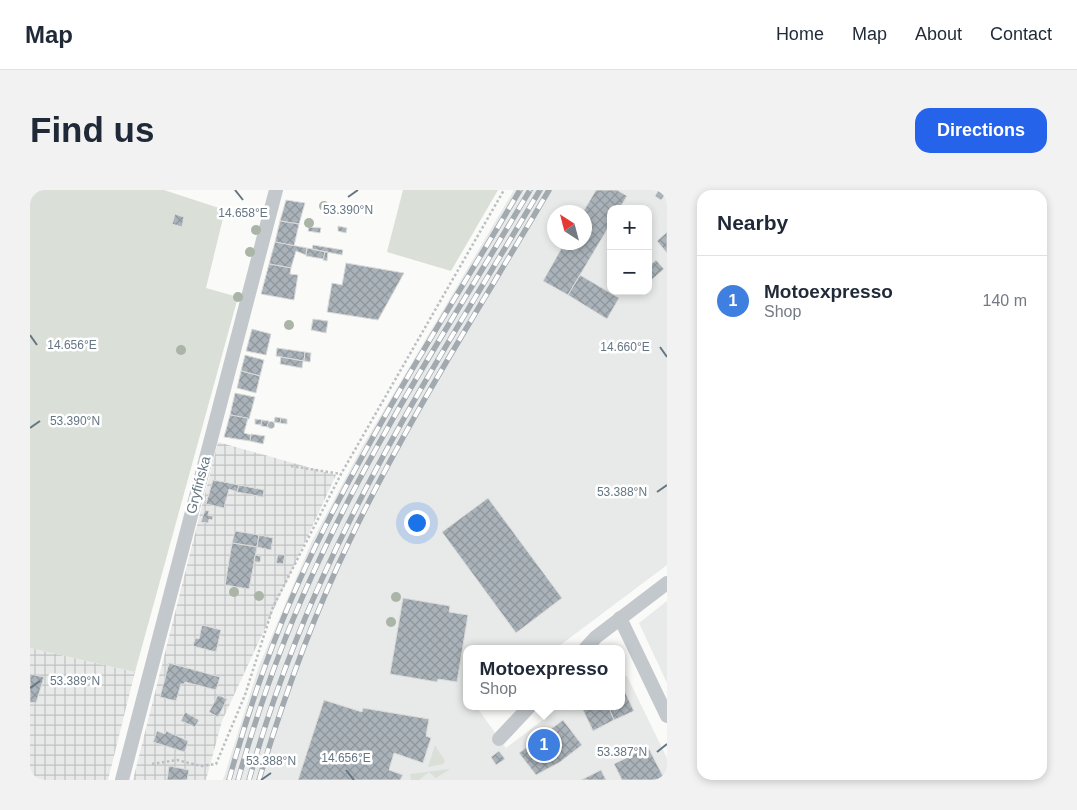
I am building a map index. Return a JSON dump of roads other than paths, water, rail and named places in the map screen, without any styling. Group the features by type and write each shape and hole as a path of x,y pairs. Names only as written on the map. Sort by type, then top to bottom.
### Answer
{"street":[{"name":"Gryfińska","path":"122,780 276,190"},
{"path":"590,645 620,618 667,583"},
{"path":"620,618 667,716"},
{"path":"499,739 526,710"}],"railway":[{"path":"229,780 267,661 289,603 315,547 362,456 520,190"},
{"path":"238,780 255,722 286,637 309,581 345,507 395,415 530,190"},
{"path":"249,780 269,713 293,648 320,583 350,520 394,436 540,190"},
{"path":"259,780 299,659 335,571 371,497 445,364 549,190"}],"place":[{"name":"Motoexpresso","path":"544,745"}]}
